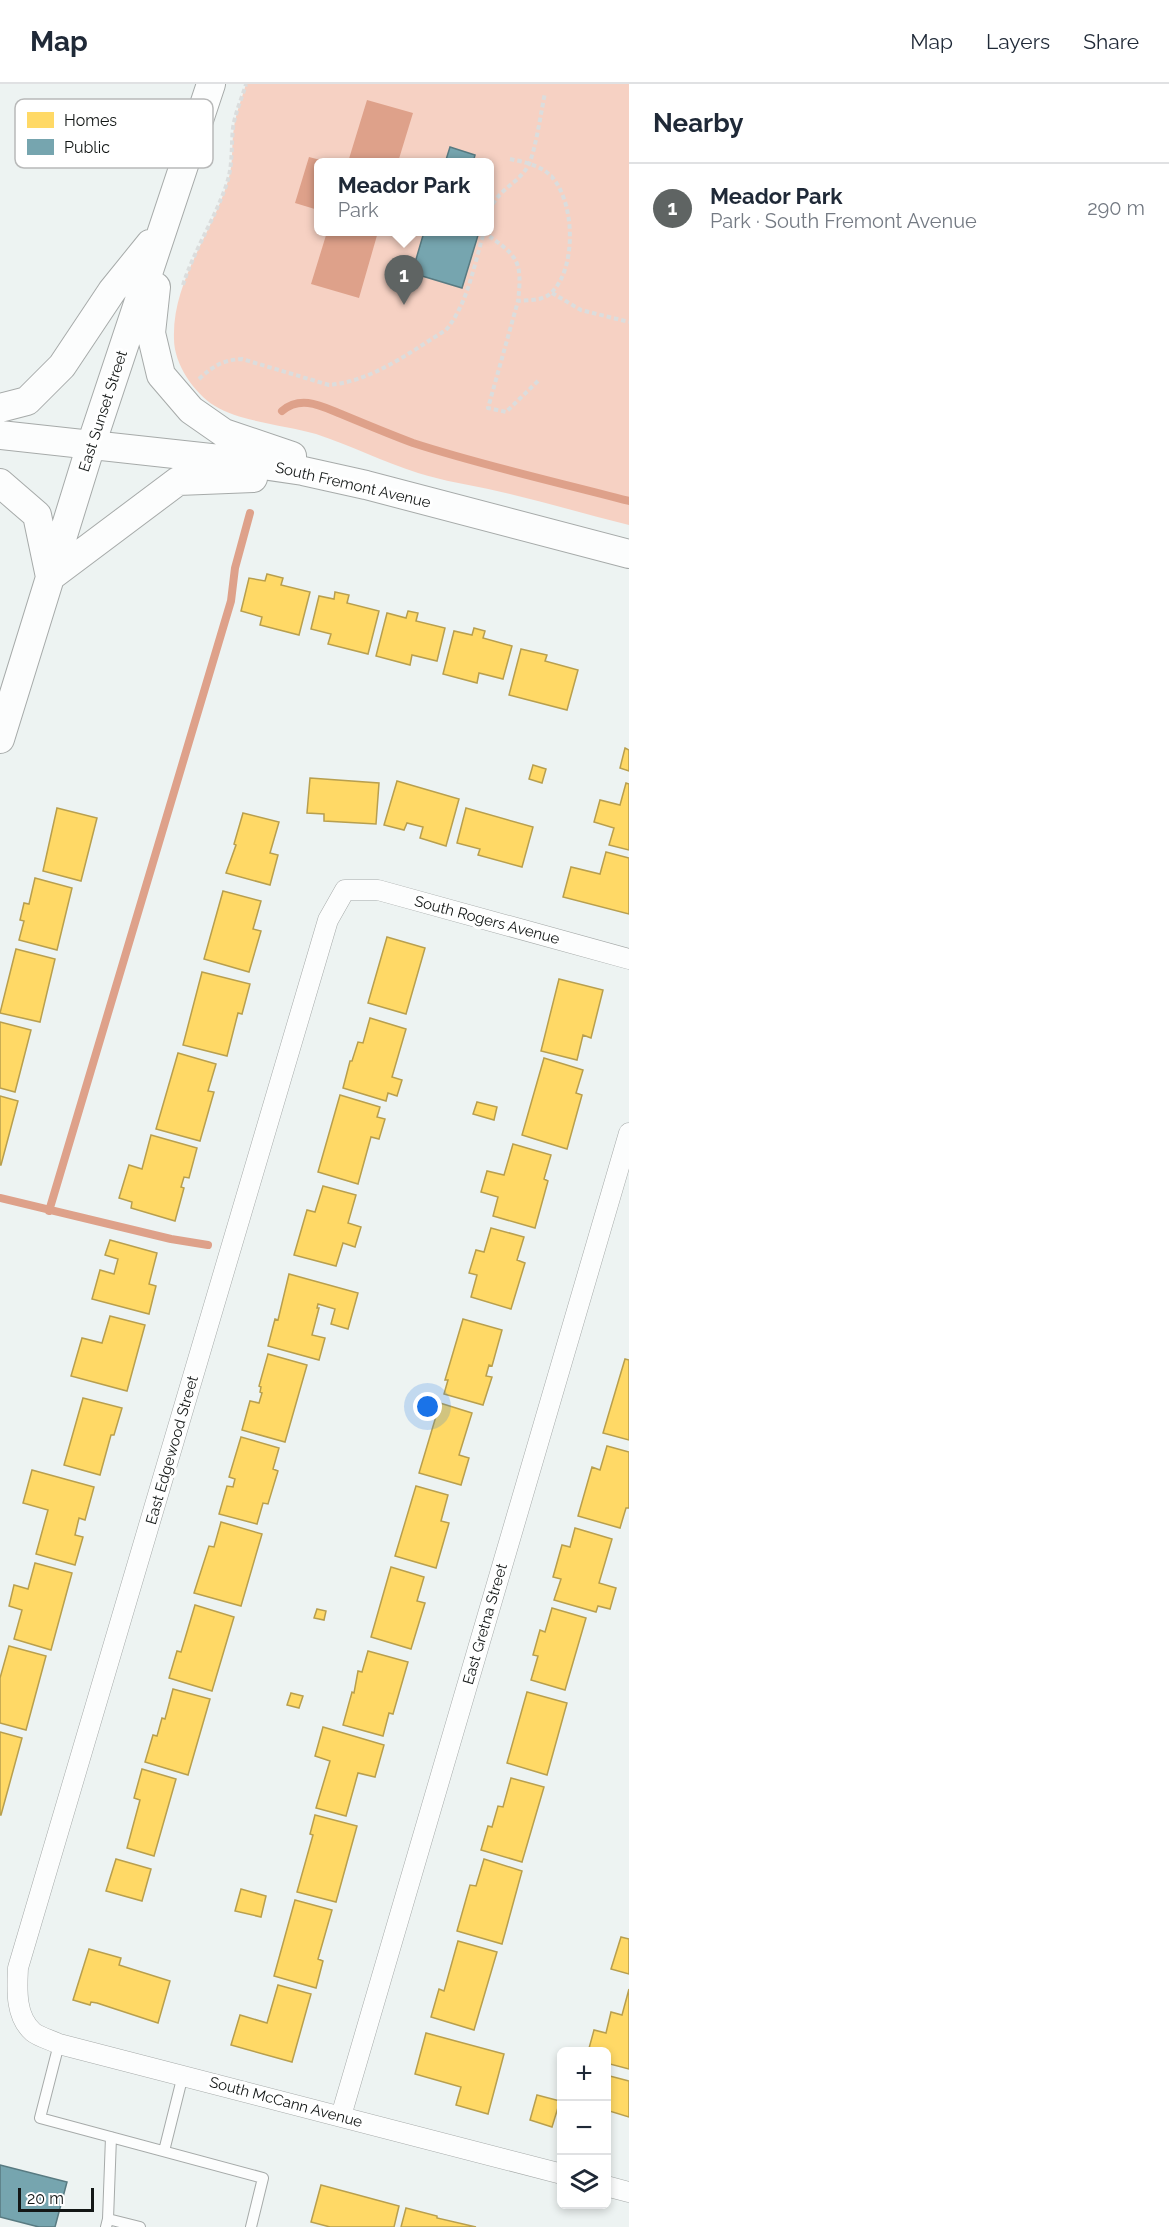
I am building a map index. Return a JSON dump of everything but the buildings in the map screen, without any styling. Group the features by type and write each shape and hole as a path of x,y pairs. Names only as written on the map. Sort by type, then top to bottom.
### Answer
{"main road":[{"name":"East Sunset Street","path":"206,99 211,84"},
{"name":"East Sunset Street","path":"0,739 91,445 183,168"},
{"path":"0,408 27,400 62,366 112,291 163,228"},
{"path":"163,228 151,333 161,375 192,410 224,433 299,458 325,475"},
{"name":"South Fremont Avenue","path":"0,435 229,460 325,475 629,554"},
{"path":"0,483 37,516 50,577 178,482 236,477 310,480 325,475"}],"street":[{"name":"South Rogers Avenue","path":"345,890 378,890 629,959"},
{"name":"East Edgewood Street","path":"21,2014 16,1992 18,1968 328,920 345,890"},
{"name":"East Gretna Street","path":"340,2116 629,1133"},
{"name":"South McCann Avenue","path":"21,2014 33,2032 59,2044 557,2173"},
{"path":"611,2187 629,2192"}],"lane":[{"path":"59,2044 40,2118 263,2178 251,2227"},
{"path":"164,2151 183,2075"},
{"path":"111,2137 107,2223 140,2227"}],"path":[{"path":"181,290 189,266 214,218 228,182 233,160 233,130 246,84"},
{"path":"494,204 506,187 516,180 529,163 545,93"},
{"path":"510,159 529,163 551,175 561,188 570,225 563,276 552,293 539,300 518,301"},
{"path":"192,384 214,365 228,360 242,359 329,385 370,375 446,330 455,319 462,306 483,236"},
{"path":"489,236 513,255 521,277 518,301 488,408 506,412 538,381"},
{"path":"552,293 581,310 629,322"}],"shaded area":[{"path":"246,84 629,84 629,525 418,473 316,434 238,416 215,406 200,394 181,368 177,358 174,339 175,318 186,277 228,181 235,122"},
{"path":"367,100 413,113 399,158 349,158"},
{"path":"309,157 314,158 314,209 295,203"},
{"path":"326,236 377,236 359,298 311,284"}],"waterway":[{"path":"282,411 296,404 319,405 413,443 629,501"},
{"path":"49,1211 231,601 235,568 250,513"},
{"path":"0,1198 171,1239 208,1245"}],"place":[{"name":"Meador Park","path":"404,305"}]}
